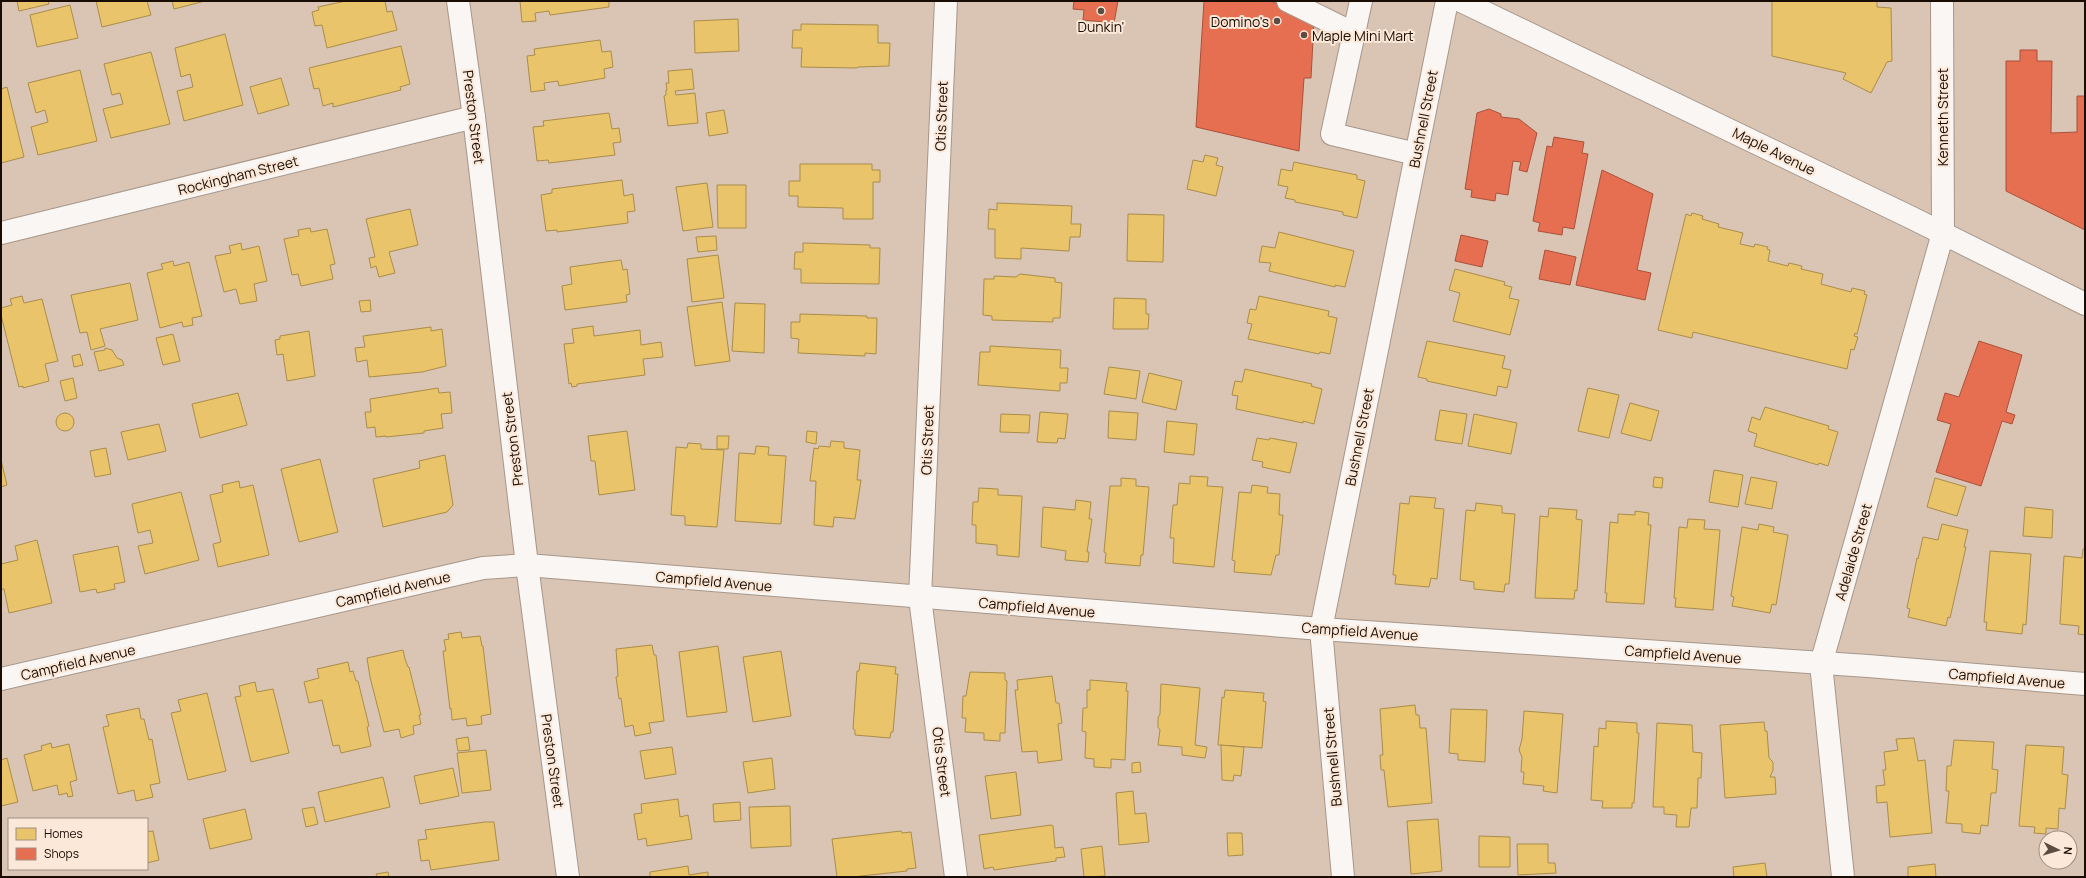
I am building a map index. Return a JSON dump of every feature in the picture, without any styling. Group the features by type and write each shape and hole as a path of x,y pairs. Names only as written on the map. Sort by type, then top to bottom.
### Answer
{"street":[{"name":"Preston Street","path":"458,1 474,117 527,565 568,877"},
{"name":"Otis Street","path":"946,1 920,598 956,877"},
{"path":"1288,1 1353,33"},
{"path":"1361,1 1332,134 1416,154"},
{"name":"Bushnell Street","path":"1343,877 1321,629 1447,1"},
{"name":"Maple Avenue","path":"1461,1 1943,233 2085,304"},
{"name":"Kenneth Street","path":"1942,1 1943,233"},
{"name":"Rockingham Street","path":"1,233 474,117"},
{"name":"Adelaide Street","path":"1844,877 1821,664 1943,233"},
{"name":"Campfield Avenue","path":"1,679 483,568 527,565 920,598 1321,629 2085,684"}],"building: Homes":[{"path":"17,1 48,1 49,4 19,11"},
{"path":"96,1 147,1 151,15 102,27"},
{"path":"172,1 205,1 174,9"},
{"path":"346,1 385,1 387,12 392,11 397,30 327,48 322,25 315,26 312,12 319,10 318,7"},
{"path":"520,1 609,1 609,7 550,15 549,11 535,13 536,21 522,22"},
{"path":"1772,1 1877,1 1877,7 1891,8 1892,61 1887,62 1871,93 1843,79 1846,73 1772,56"},
{"path":"70,5 78,38 37,47 30,15"},
{"path":"738,19 739,51 695,53 694,21"},
{"path":"801,24 878,25 878,43 890,43 889,66 857,68 801,67 802,48 792,48 793,30 801,30"},
{"path":"225,34 243,105 184,121 177,91 193,87 190,74 181,77 175,48"},
{"path":"600,40 602,52 611,51 613,67 604,69 605,78 559,86 558,81 544,83 545,90 531,92 527,56 535,55 534,49"},
{"path":"401,46 410,84 400,87 401,90 333,107 333,103 323,106 319,88 314,89 309,68"},
{"path":"151,52 170,124 111,138 103,109 123,104 120,93 112,95 104,64"},
{"path":"692,69 694,89 675,91 676,95 695,93 698,123 668,126 664,96 666,95 667,90 666,83 669,83 668,71"},
{"path":"80,70 97,141 38,155 31,127 48,122 45,110 36,113 28,83"},
{"path":"281,78 289,105 258,114 250,87"},
{"path":"7,87 24,157 1,163 1,89"},
{"path":"724,110 728,133 709,136 706,113"},
{"path":"609,113 612,129 619,128 621,142 613,143 615,155 549,163 548,160 537,161 533,127 544,126 543,121"},
{"path":"1205,155 1218,158 1216,165 1223,167 1216,196 1187,189 1193,160 1203,162"},
{"path":"1294,162 1357,175 1357,179 1365,181 1357,218 1343,215 1343,212 1295,202 1295,200 1285,198 1288,187 1278,185 1281,169 1292,171"},
{"path":"800,164 872,164 872,170 880,170 880,182 873,182 873,219 843,219 843,208 798,207 798,196 789,196 789,181 800,181"},
{"path":"622,180 624,196 633,194 635,211 627,212 628,223 557,232 557,230 546,231 541,195 552,193 552,189"},
{"path":"707,183 713,227 683,231 676,187"},
{"path":"717,185 746,185 746,228 718,228"},
{"path":"997,203 1072,206 1071,224 1081,224 1080,237 1070,237 1069,251 1021,248 1021,259 995,258 995,229 988,229 989,209 997,210"},
{"path":"410,209 418,245 389,252 395,273 379,277 376,266 371,268 369,258 375,257 366,219"},
{"path":"1692,213 1703,216 1702,219 1719,224 1718,227 1743,233 1740,244 1754,247 1755,244 1768,247 1767,249 1770,250 1768,261 1788,266 1789,263 1802,266 1801,269 1823,274 1821,284 1851,292 1852,288 1865,291 1864,294 1867,295 1857,334 1855,333 1854,336 1858,337 1854,350 1851,349 1847,369 1693,332 1692,338 1658,330 1686,214 1691,216"},
{"path":"1128,214 1164,215 1163,262 1127,261"},
{"path":"310,228 311,232 327,229 335,264 330,265 333,279 301,286 298,274 292,275 284,239 299,236 298,230"},
{"path":"1279,232 1354,251 1345,287 1335,285 1335,287 1269,271 1271,263 1259,262 1262,246 1275,248"},
{"path":"716,236 717,250 698,252 696,237"},
{"path":"241,243 242,250 259,246 267,281 254,284 257,301 240,304 236,289 224,292 215,256 231,253 229,246"},
{"path":"803,243 870,245 870,248 880,248 879,284 801,283 801,269 794,269 795,252 803,252"},
{"path":"718,255 724,298 692,302 687,259"},
{"path":"621,260 623,270 627,269 630,294 626,295 627,302 565,310 562,286 572,284 570,267"},
{"path":"173,261 174,266 189,262 202,316 192,318 193,325 183,327 182,322 160,328 147,273 163,269 161,264"},
{"path":"1455,269 1505,282 1504,285 1512,287 1509,298 1519,300 1510,335 1453,321 1460,293 1449,290"},
{"path":"1020,274 1055,278 1055,282 1062,283 1060,318 1053,318 1053,322 992,320 992,316 983,315 984,279 994,279 994,276 1016,277"},
{"path":"130,283 138,320 100,329 105,346 91,350 87,332 80,333 71,295"},
{"path":"22,296 24,303 42,299 58,361 45,364 49,381 23,388 23,386 19,387 1,315 1,308 12,305 10,299"},
{"path":"1259,296 1329,311 1328,316 1337,318 1330,354 1320,352 1319,354 1248,339 1252,324 1247,323 1250,309 1256,310"},
{"path":"1114,298 1146,299 1146,314 1149,314 1148,329 1113,329"},
{"path":"370,300 371,311 361,312 359,301"},
{"path":"722,302 730,361 695,366 687,307"},
{"path":"735,303 765,304 764,353 732,351"},
{"path":"800,314 867,316 867,318 877,318 876,354 865,353 865,356 798,353 799,339 791,338 791,322 800,322"},
{"path":"593,326 594,336 640,330 641,345 661,342 663,357 643,359 645,375 577,384 577,386 572,387 571,383 569,384 564,344 574,343 572,329"},
{"path":"431,327 431,331 442,329 446,366 422,372 369,377 367,360 357,362 355,348 365,347 363,336"},
{"path":"309,331 315,376 287,381 283,354 277,355 275,340 280,339 280,336"},
{"path":"173,334 180,361 163,365 156,338"},
{"path":"1427,341 1505,356 1502,368 1511,370 1507,388 1498,386 1496,396 1427,381 1427,379 1418,377"},
{"path":"990,346 1061,350 1060,368 1068,368 1067,383 1060,383 1060,391 978,385 980,352 990,352"},
{"path":"105,348 112,350 117,358 122,360 124,365 99,371 94,352 105,350"},
{"path":"80,354 83,365 74,367 72,356"},
{"path":"1109,367 1140,371 1136,399 1104,394"},
{"path":"1245,369 1312,384 1311,386 1322,389 1314,424 1236,409 1238,396 1232,395 1235,381 1242,382"},
{"path":"1149,373 1182,381 1176,410 1142,402"},
{"path":"73,378 77,398 65,401 60,381"},
{"path":"438,388 439,393 450,392 452,413 441,414 443,428 424,431 424,433 376,437 375,427 367,428 365,412 371,412 370,399"},
{"path":"1588,388 1619,395 1609,438 1578,431"},
{"path":"238,393 247,425 200,438 192,404"},
{"path":"1630,403 1659,411 1651,441 1621,433"},
{"path":"1765,407 1829,426 1828,429 1838,432 1828,466 1819,463 1818,465 1754,446 1757,434 1748,431 1752,417 1760,420"},
{"path":"1440,410 1467,414 1462,444 1435,440"},
{"path":"1109,411 1138,413 1136,440 1108,438"},
{"path":"1040,412 1068,414 1065,439 1058,438 1057,443 1037,442"},
{"path":"65,413 71,416 74,422 71,428 65,431 59,428 56,422 59,416"},
{"path":"1001,414 1030,415 1029,433 1000,432"},
{"path":"1474,414 1517,423 1511,454 1468,446"},
{"path":"1167,421 1197,424 1194,455 1164,452"},
{"path":"159,424 166,451 128,460 121,432"},
{"path":"627,431 635,490 599,495 595,461 591,461 588,436"},
{"path":"807,431 817,432 816,444 806,442"},
{"path":"717,436 729,436 728,449 717,449"},
{"path":"1257,438 1269,440 1270,438 1297,443 1290,473 1262,467 1263,462 1252,460"},
{"path":"831,441 844,442 844,448 860,450 857,480 861,480 855,519 834,517 833,527 814,525 816,481 810,481 814,448 818,449 819,446 830,447"},
{"path":"688,443 701,444 701,449 724,450 717,527 685,525 685,516 671,515 676,447 687,448"},
{"path":"756,446 769,447 768,455 786,456 781,524 735,521 739,453 755,454"},
{"path":"106,448 111,474 95,477 90,451"},
{"path":"445,455 453,505 447,512 383,527 373,479 420,468 419,461"},
{"path":"320,459 338,532 299,542 281,469"},
{"path":"1,460 7,485 1,487"},
{"path":"1714,470 1743,475 1738,507 1709,502"},
{"path":"1190,476 1208,477 1207,486 1223,487 1214,567 1173,563 1174,538 1170,538 1173,505 1177,505 1179,483 1190,484"},
{"path":"1654,477 1663,478 1662,488 1653,487"},
{"path":"1751,477 1777,482 1772,509 1745,504"},
{"path":"1121,478 1136,479 1136,486 1149,487 1143,555 1141,555 1140,566 1105,563 1106,553 1104,552 1110,486 1121,486"},
{"path":"1935,478 1966,487 1957,516 1927,507"},
{"path":"239,481 240,488 253,485 269,555 218,567 213,544 221,542 210,495 223,492 222,485"},
{"path":"1252,485 1268,487 1267,493 1280,494 1279,515 1283,515 1279,555 1276,555 1271,575 1234,572 1235,561 1232,560 1239,492 1251,493"},
{"path":"979,488 998,489 998,495 1022,496 1019,557 997,555 997,545 976,543 976,525 972,525 973,502 978,502"},
{"path":"181,492 199,560 145,574 138,546 153,543 150,530 138,533 132,504"},
{"path":"1410,496 1436,498 1434,508 1444,509 1437,579 1431,578 1429,587 1395,584 1396,575 1393,575 1400,503 1409,504"},
{"path":"1076,500 1091,502 1089,519 1092,519 1087,552 1089,552 1088,562 1065,560 1066,551 1041,547 1043,507 1075,510"},
{"path":"1476,503 1502,506 1502,513 1515,514 1509,584 1505,584 1504,592 1474,589 1474,582 1460,580 1466,510 1475,511"},
{"path":"2025,507 2053,510 2052,538 2023,536"},
{"path":"1549,508 1577,510 1576,519 1582,520 1577,591 1575,590 1574,599 1535,598 1540,516 1548,517"},
{"path":"1635,511 1649,513 1648,525 1651,525 1644,604 1606,602 1607,593 1605,593 1610,522 1618,523 1618,514 1635,515"},
{"path":"1688,519 1705,520 1704,529 1720,530 1713,610 1675,607 1676,598 1674,598 1679,527 1687,528"},
{"path":"1759,524 1774,527 1773,532 1788,535 1776,605 1772,604 1770,613 1732,606 1734,597 1731,596 1742,527 1758,530"},
{"path":"1942,524 1968,530 1964,547 1966,547 1950,618 1948,617 1946,626 1908,617 1910,609 1907,608 1917,558 1918,559 1923,537 1938,540"},
{"path":"37,540 52,603 9,613 4,589 1,589 1,564 18,560 15,546"},
{"path":"118,546 125,582 114,584 115,589 97,593 96,589 80,592 73,555"},
{"path":"2083,549 2085,549 2085,635 2078,634 2079,626 2060,624 2064,556 2082,558"},
{"path":"1990,551 2031,554 2026,625 2023,624 2022,634 1986,630 1987,622 1984,622"},
{"path":"461,632 462,638 480,636 483,646 491,714 481,716 482,724 467,726 466,718 452,720 443,651 446,651 444,640 449,639 448,634"},
{"path":"652,645 654,655 656,655 664,721 649,723 651,733 635,736 633,725 625,727 621,698 619,699 616,677 618,676 616,649"},
{"path":"718,646 727,712 687,717 679,652"},
{"path":"403,650 409,667 421,715 419,715 421,724 413,726 414,734 401,738 399,729 384,732 370,677 367,658"},
{"path":"781,651 791,716 753,722 743,657"},
{"path":"348,662 350,672 353,671 356,681 358,681 369,726 367,727 371,746 341,753 339,745 333,746 322,700 309,703 304,682 319,678 317,669"},
{"path":"860,663 896,667 895,674 898,674 893,732 891,732 890,738 855,735 855,730 853,729 857,671 859,671"},
{"path":"970,672 1005,673 1005,680 1007,681 1005,733 1000,733 1000,741 984,740 984,733 965,732 966,718 962,718 963,696 966,696"},
{"path":"1052,676 1056,703 1059,703 1062,723 1058,724 1062,760 1038,763 1037,751 1022,752 1015,690 1018,690 1017,680"},
{"path":"1090,680 1127,683 1126,691 1128,691 1125,760 1111,759 1111,768 1094,767 1094,759 1085,758 1086,732 1082,731 1083,708 1087,708 1087,690 1090,690"},
{"path":"255,682 257,692 273,689 289,753 251,762 235,697 241,696 239,686"},
{"path":"1161,684 1200,688 1195,745 1207,747 1205,758 1182,755 1182,747 1158,745 1160,730 1158,727 1158,718 1160,714"},
{"path":"1225,690 1264,693 1263,701 1266,702 1262,748 1218,745 1222,697 1224,698"},
{"path":"207,693 226,771 188,780 171,713 181,711 178,700"},
{"path":"1415,705 1416,715 1419,715 1420,728 1426,728 1432,803 1388,807 1384,770 1381,770 1380,755 1383,755 1380,709"},
{"path":"139,708 141,719 144,719 149,740 152,739 160,783 150,785 153,797 136,801 134,790 118,794 103,727 109,726 106,715"},
{"path":"1451,709 1487,710 1485,762 1458,760 1458,754 1449,753"},
{"path":"1524,711 1563,714 1557,793 1543,791 1544,786 1523,784 1524,772 1521,772 1522,757 1519,750 1522,739"},
{"path":"1606,721 1637,723 1637,733 1639,733 1634,803 1632,803 1632,808 1602,808 1603,801 1591,800 1594,746 1598,747 1599,728 1606,729"},
{"path":"1764,722 1765,731 1767,731 1769,758 1773,762 1773,770 1770,777 1775,777 1776,794 1725,798 1720,725"},
{"path":"1657,723 1692,725 1693,752 1702,753 1701,778 1698,778 1697,808 1691,808 1689,827 1676,827 1677,815 1664,814 1664,807 1653,807"},
{"path":"468,737 470,750 458,751 456,739"},
{"path":"1914,738 1918,761 1925,760 1932,833 1890,837 1887,802 1877,803 1876,786 1885,785 1883,770 1886,770 1884,752 1898,750 1896,739"},
{"path":"1954,740 1994,742 1992,769 1998,770 1996,793 1991,793 1988,826 1981,825 1980,834 1962,832 1962,824 1946,823 1949,791 1946,791 1947,766 1951,766"},
{"path":"51,743 52,748 69,744 77,780 70,782 73,796 68,797 67,793 59,795 57,785 33,791 24,755 42,750 41,746"},
{"path":"1221,745 1244,747 1241,776 1234,775 1233,781 1222,780"},
{"path":"2026,745 2064,747 2062,774 2068,775 2065,809 2059,808 2058,829 2046,828 2046,830 2038,830 2038,833 2034,833 2035,827 2019,826"},
{"path":"672,747 676,774 645,779 640,751"},
{"path":"486,750 491,790 462,793 457,753"},
{"path":"7,758 18,802 1,806 1,760"},
{"path":"772,758 775,789 748,793 743,762"},
{"path":"1140,762 1141,772 1132,773 1132,763"},
{"path":"453,768 459,796 420,804 414,776"},
{"path":"1016,772 1021,815 991,819 985,776"},
{"path":"383,777 390,807 325,822 318,792"},
{"path":"1133,791 1135,814 1146,813 1149,842 1119,845 1116,793"},
{"path":"678,799 680,817 688,815 692,839 647,846 646,838 638,840 634,814 642,813 641,804"},
{"path":"740,802 741,820 714,822 713,804"},
{"path":"790,806 791,846 751,848 749,807"},
{"path":"314,807 318,824 306,827 302,809"},
{"path":"245,809 252,839 210,849 203,819"},
{"path":"1438,819 1442,871 1411,874 1407,821"},
{"path":"494,822 499,860 431,870 429,860 421,861 418,840 427,839 425,830"},
{"path":"1051,825 1053,826 1055,848 1063,847 1065,857 1056,858 1056,861 994,870 993,867 984,869 979,835"},
{"path":"153,831 159,860 148,863 148,832"},
{"path":"901,831 902,833 911,832 916,868 907,869 907,871 852,877 837,877 832,839"},
{"path":"1227,833 1242,833 1243,855 1228,856"},
{"path":"1479,836 1510,837 1510,867 1479,867"},
{"path":"1517,844 1548,844 1548,863 1555,863 1556,873 1518,875"},
{"path":"1102,846 1105,876 1084,877 1081,849"},
{"path":"1765,863 1767,877 1734,877 1733,867"},
{"path":"1935,864 1936,877 1908,877 1908,867"},
{"path":"688,866 689,875 708,872 708,877 650,877 650,872"},
{"path":"388,872 389,877 377,877 376,874"}],"building: Shops":[{"name":"Dunkin'","path":"1074,1 1118,1 1114,23 1083,20 1084,10 1073,9"},
{"path":"1204,1 1271,1 1314,22 1311,78 1304,78 1299,151 1196,127"},
{"path":"2020,50 2037,50 2037,61 2052,61 2051,133 2077,132 2077,96 2085,96 2085,230 2006,191 2006,61 2020,61"},
{"path":"1489,109 1501,114 1501,117 1519,119 1537,133 1527,172 1519,170 1521,162 1513,161 1508,195 1496,193 1495,201 1471,197 1472,190 1465,189 1477,113"},
{"path":"1554,137 1584,142 1582,153 1588,154 1574,229 1563,227 1562,235 1538,231 1540,223 1533,221 1547,146 1552,147"},
{"path":"1602,170 1653,194 1637,270 1651,273 1645,300 1576,285"},
{"path":"1461,235 1488,241 1482,267 1455,261"},
{"path":"1545,250 1576,257 1570,285 1539,279"},
{"path":"1979,341 2022,355 2006,412 2015,415 2012,424 2002,421 1981,486 1936,472 1951,424 1937,420 1945,393 1959,397"}],"place":[{"name":"Dunkin'","path":"1101,11"},
{"name":"Domino's","path":"1277,21"},
{"name":"Maple Mini Mart","path":"1304,35"}]}
